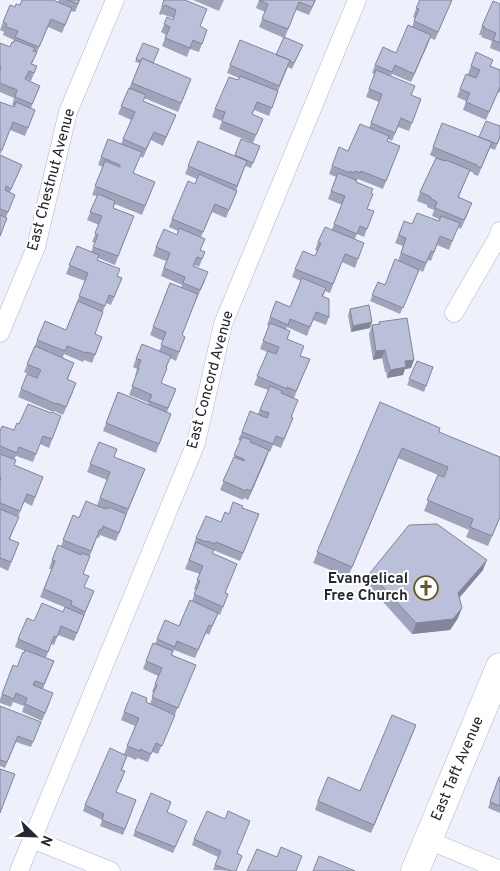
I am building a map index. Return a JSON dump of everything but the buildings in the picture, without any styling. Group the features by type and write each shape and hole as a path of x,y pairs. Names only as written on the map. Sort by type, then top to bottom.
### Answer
{"main road":[{"name":"East Taft Avenue","path":"415,871 500,667"}],"street":[{"name":"East Chestnut Avenue","path":"0,333 36,247 68,112 115,0"},
{"name":"East Concord Avenue","path":"19,871 196,442 223,324 357,0"},
{"path":"454,313 497,240 500,231"},
{"path":"32,839 111,871"},
{"path":"428,840 500,870"}],"place":[{"name":"Evangelical Free Church","path":"426,588"}]}
